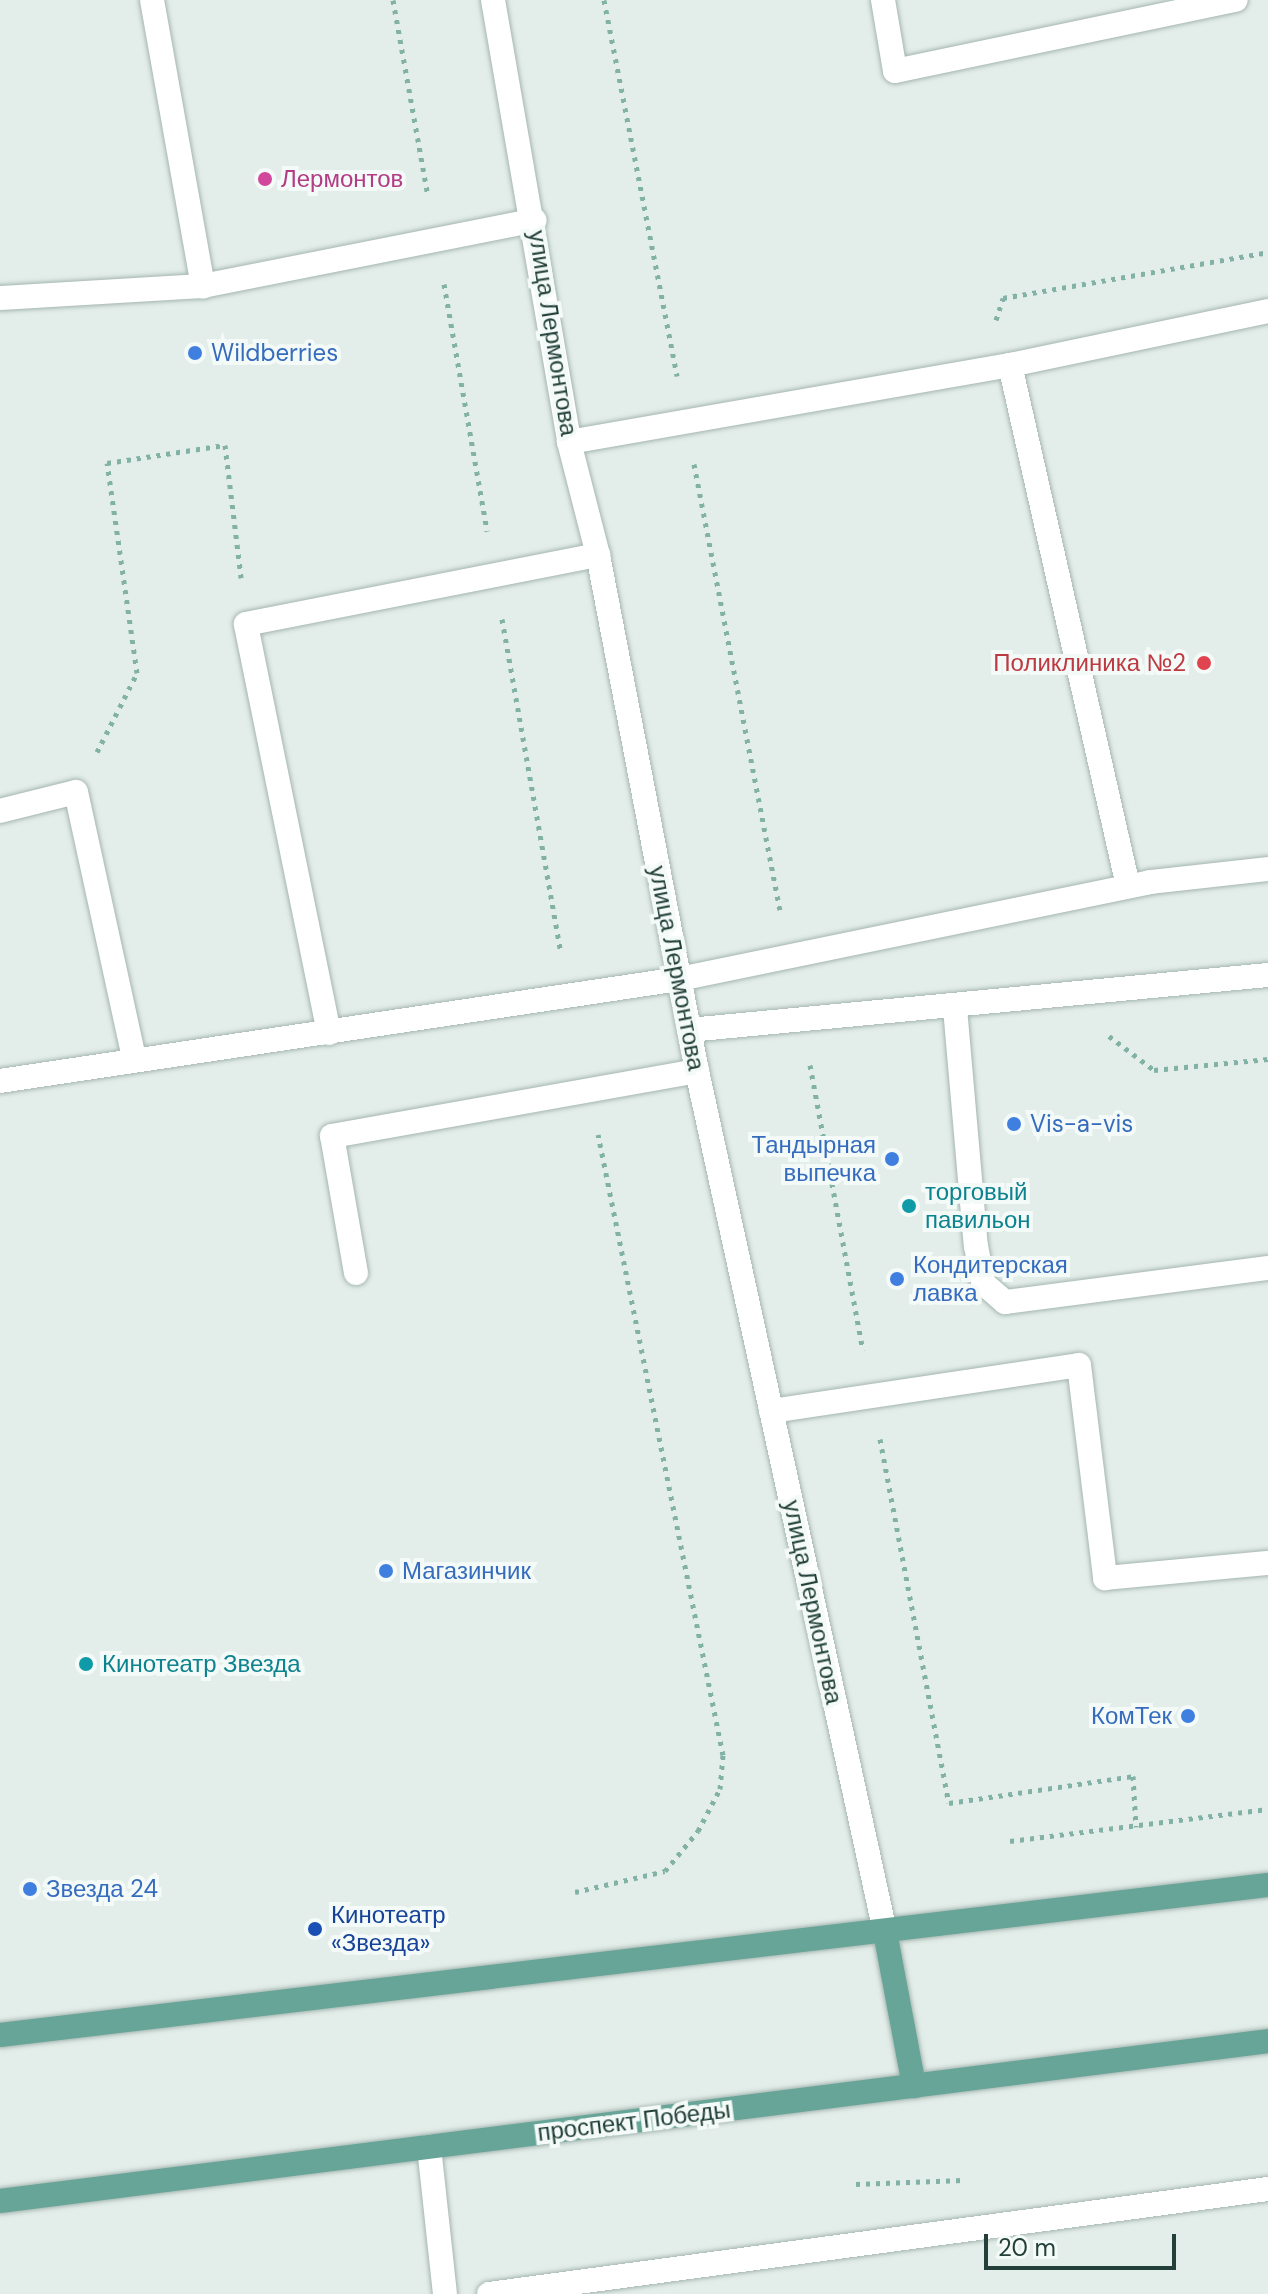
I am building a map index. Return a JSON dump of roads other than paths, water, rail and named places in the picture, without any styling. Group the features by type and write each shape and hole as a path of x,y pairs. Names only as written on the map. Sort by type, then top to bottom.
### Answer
{"main road":[{"path":"152,0 203,286"},
{"name":"улица Лермонтова","path":"493,0 535,220 569,442 598,555 697,1071 885,1932"},
{"path":"883,0 895,71 1236,0"},
{"path":"0,298 203,286 535,220"},
{"path":"569,442 1010,365 1268,311"},
{"path":"1010,365 1128,886"},
{"path":"329,1033 246,624 494,572 598,555"},
{"path":"0,811 76,792 134,1059"},
{"path":"0,1081 679,979 1128,886 1268,869"},
{"path":"689,1030 955,1008 1268,975"},
{"path":"955,1008 976,1246 983,1283 1005,1302 1268,1268"},
{"path":"356,1273 332,1136 697,1071"},
{"path":"771,1411 1079,1365 1105,1578 1268,1563"},
{"path":"0,2035 1268,1885"},
{"path":"885,1932 914,2086"},
{"name":"проспект Победы","path":"0,2201 1268,2041"},
{"path":"429,2147 445,2294"},
{"path":"489,2294 1268,2189"}],"place":[{"name":"Лермонтов","path":"265,179"},
{"name":"Wildberries","path":"195,353"},
{"name":"Поликлиника №2","path":"1204,663"},
{"name":"Vis-a-vis","path":"1014,1124"},
{"name":"Тандырная выпечка","path":"892,1159"},
{"name":"торговый павильон","path":"909,1206"},
{"name":"Кондитерская лавка","path":"897,1279"},
{"name":"Магазинчик","path":"386,1571"},
{"name":"Кинотеатр Звезда","path":"86,1664"},
{"name":"КомТек","path":"1188,1716"},
{"name":"Звезда 24","path":"30,1889"},
{"name":"Кинотеатр «Звезда»","path":"315,1929"}]}
